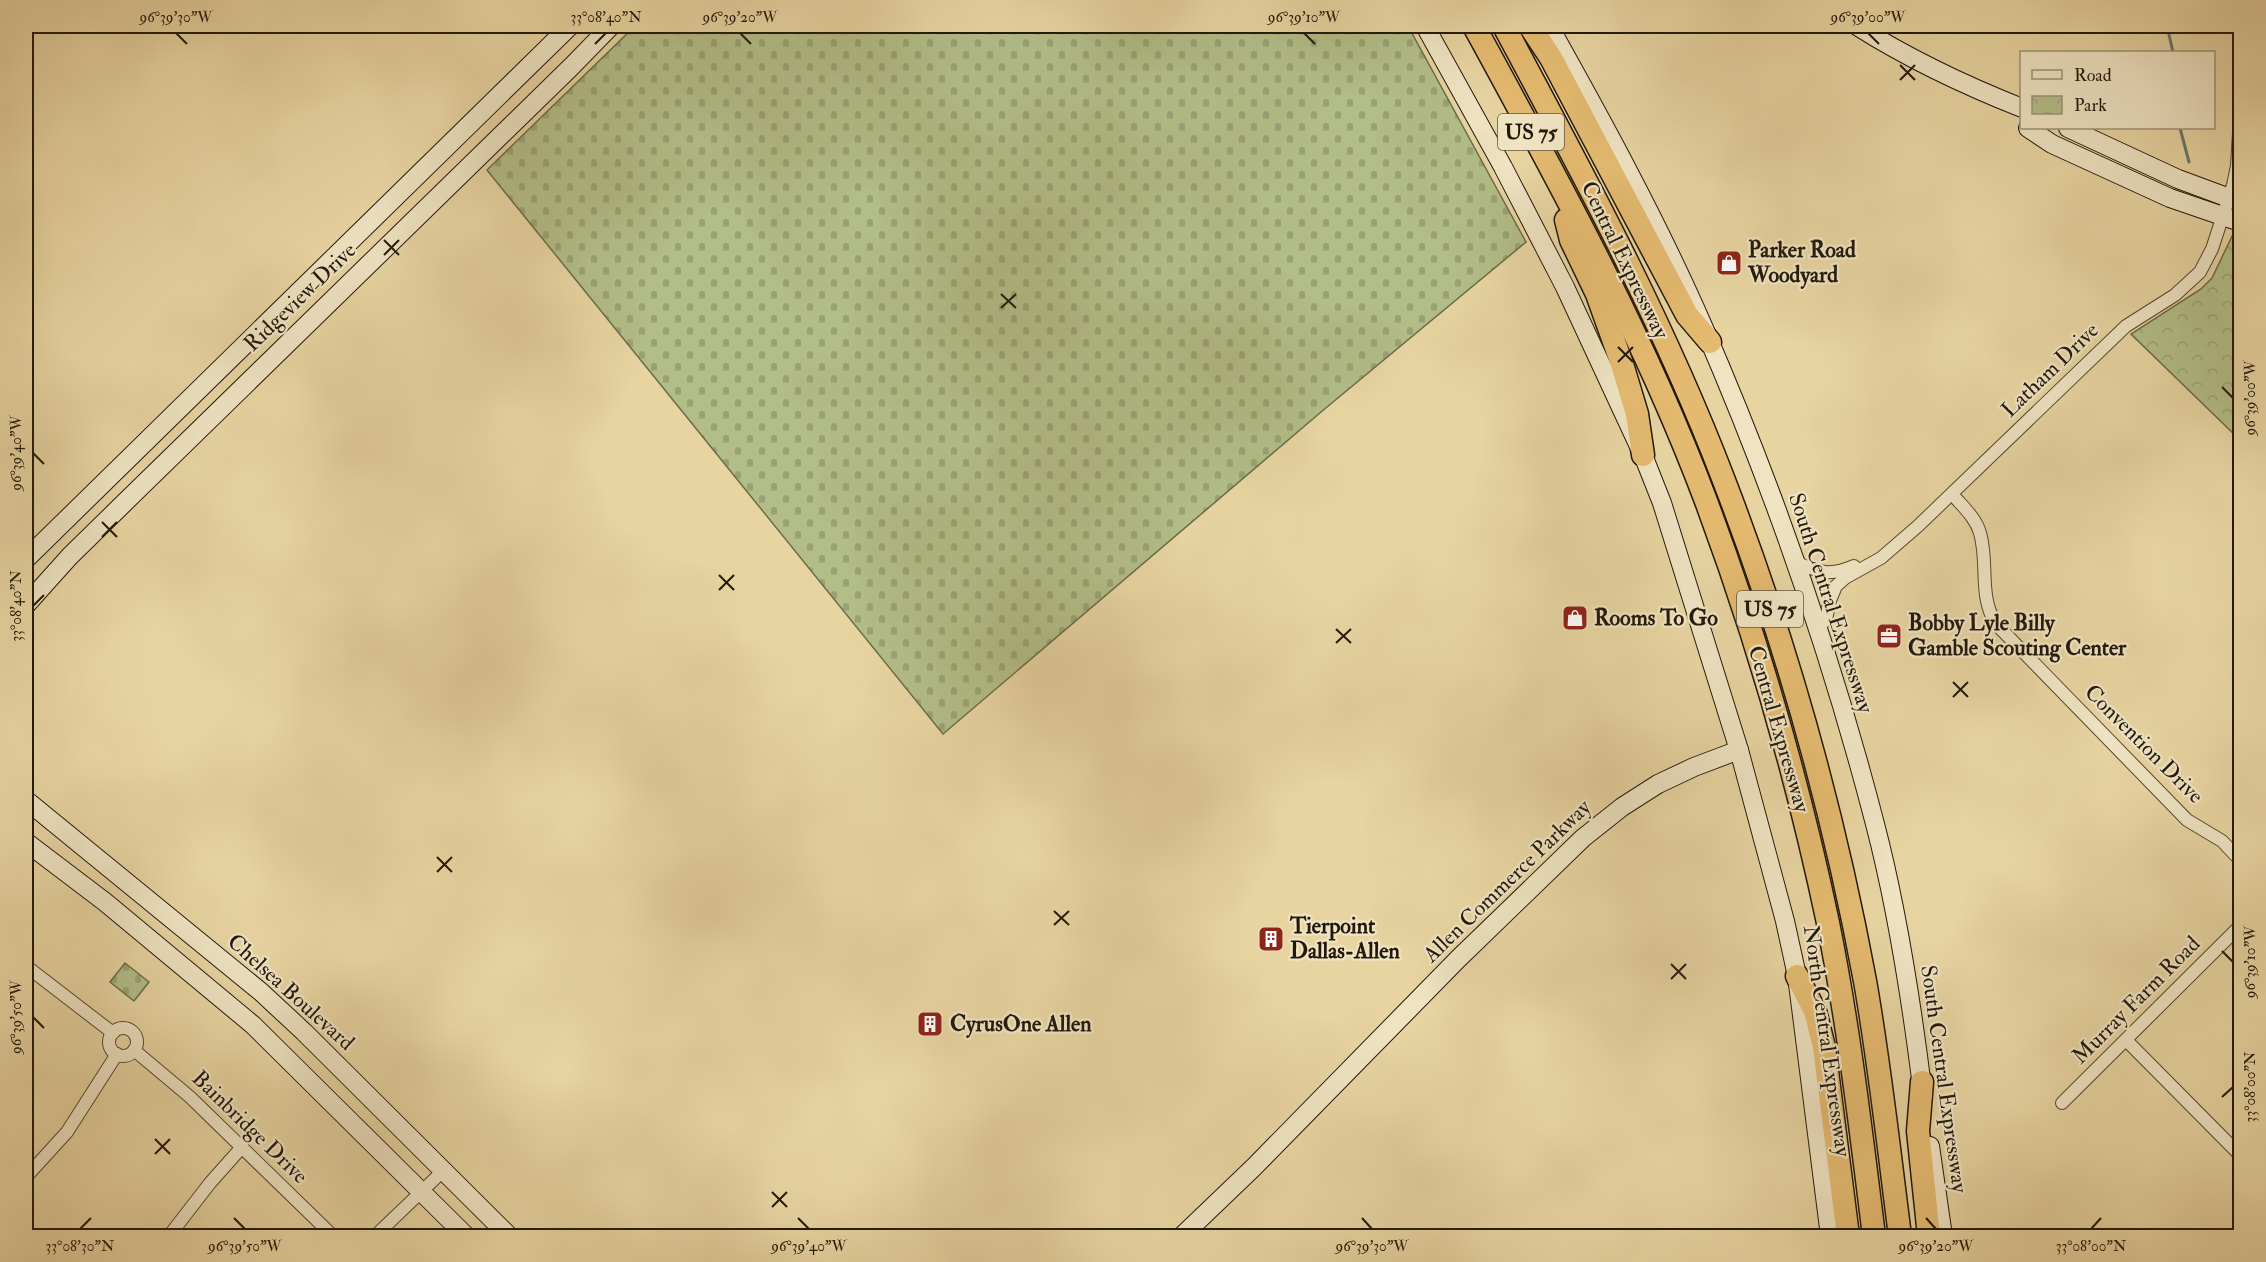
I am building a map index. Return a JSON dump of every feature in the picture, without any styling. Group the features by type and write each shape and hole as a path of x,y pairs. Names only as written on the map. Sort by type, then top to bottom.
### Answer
{"highway":[{"name":"Central Expressway","path":"1474,26 1623,311 1706,501 1761,662 1789,761 1828,925 1859,1109 1874,1236"},
{"name":"Central Expressway","path":"1504,26 1615,235 1668,346 1726,484 1773,618 1816,763 1851,910 1876,1047 1900,1236"},
{"path":"1530,26 1551,58 1687,315 1710,342"},
{"path":"1552,172 1572,240 1596,294 1622,364 1637,414 1643,455"},
{"path":"1797,976 1815,1011 1824,1047 1848,1236"},
{"path":"1922,1082 1918,1131 1929,1236"}],"main road":[{"name":"Ridgeview Drive","path":"26,559 570,26"},
{"name":"Ridgeview Drive","path":"26,605 70,556 611,26"},
{"name":"North Central Expressway","path":"1425,26 1536,229 1643,455 1678,552 1739,750 1785,921 1797,976 1830,1236"},
{"name":"South Central Expressway","path":"1549,26 1656,227 1710,342 1796,562 1819,630 1876,825 1900,944 1922,1082 1942,1236"},
{"path":"1857,26 1899,52 1970,87 2020,107"},
{"path":"1970,87 2020,122"},
{"path":"2030,129 2052,144 2170,198 2232,219"},
{"path":"2070,129 2178,179 2235,200"},
{"path":"440,153 460,175"},
{"name":"Allen Commerce Parkway","path":"1182,1236 1254,1167 1458,959 1583,838 1622,807 1658,784 1739,750"},
{"name":"Chelsea Boulevard","path":"26,800 261,992 509,1236"},
{"path":"26,842 105,902 235,1009 466,1236"}],"street":[{"path":"2235,200 2241,116"},
{"name":"Latham Drive","path":"1819,630 1827,615 1836,586 1845,578 1881,558 1953,495 2126,326 2192,282 2232,219 2235,200"},
{"name":"Convention Drive","path":"1953,495 1975,521 1980,533 1986,603 1996,624 2187,820 2222,841 2241,860"},
{"name":"Latham Drive","path":"1796,562 1824,573 1833,573 1852,567 1890,548"},
{"name":"Murray Farm Road","path":"2062,1103 2241,926"},
{"name":"Bainbridge Drive","path":"26,966 112,1033 125,1028 133,1032 137,1040 134,1050 190,1097 333,1236"},
{"path":"112,1033 110,1046 117,1054 124,1056 134,1050"},
{"path":"2126,1040 2241,1155"},
{"path":"26,1177 67,1132 117,1054"},
{"path":"169,1236 210,1183 242,1147"},
{"path":"375,1236 443,1171"}],"green space":[{"path":"635,26 1408,26 1526,242 1321,412 943,734 487,170"},
{"path":"2235,230 2240,231 2240,440 2131,334 2201,289 2212,278"},
{"path":"125,963 149,982 134,1001 110,982"}],"waterway":[{"path":"2167,26 2173,51"},
{"path":"2180,129 2189,162"}],"place":[{"name":"Parker Road Woodyard","path":"1729,263"},
{"name":"Rooms To Go","path":"1575,618"},
{"name":"Bobby Lyle Billy Gamble Scouting Center","path":"1889,636"},
{"name":"Tierpoint Dallas-Allen","path":"1271,939"},
{"name":"CyrusOne Allen","path":"930,1024"}]}
